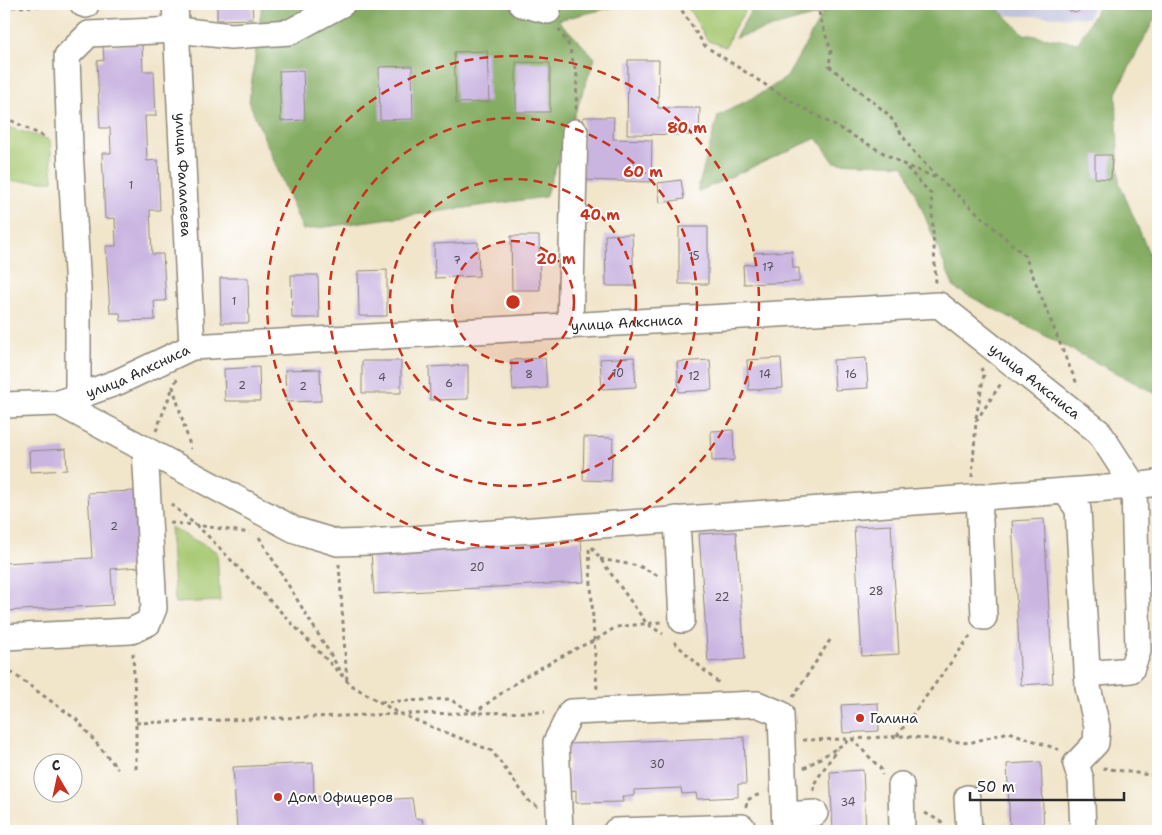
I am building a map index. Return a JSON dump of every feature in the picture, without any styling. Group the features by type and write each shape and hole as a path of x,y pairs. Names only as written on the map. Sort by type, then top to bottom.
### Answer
{"street":[{"name":"улица Фалалеева","path":"176,4 192,347"},
{"path":"68,399 78,290 67,56 89,34 177,30 230,36 290,32 342,4"},
{"path":"521,4 548,11"},
{"path":"570,326 575,132"},
{"name":"улица Алксниса","path":"4,405 68,399 118,382 192,347 939,305 1099,432 1146,484"},
{"name":"улица Алксниса","path":"68,399 149,443 200,478 296,530 338,543 975,498 1146,484"},
{"path":"4,637 131,631 148,622 154,608 147,482 149,443"},
{"path":"1087,674 1131,670 1138,651 1146,484"},
{"path":"1065,491 1078,510 1088,688 1097,727 1096,743 1076,764 1081,780 1083,831"},
{"path":"975,498 984,616"},
{"path":"677,519 682,620"},
{"path":"559,826 556,742 572,712 598,710 757,704 781,714 785,823 815,813"},
{"path":"902,785 902,831"},
{"path":"967,798 969,831"},
{"path":"616,831 742,829"}],"path":[{"path":"4,7 84,4"},
{"path":"677,4 705,46 786,98 904,165 941,180"},
{"path":"818,4 820,18 831,51 829,66 889,115 912,150 941,180 1025,256 1079,387"},
{"path":"548,11 569,46 577,76 575,132"},
{"path":"4,117 70,149"},
{"path":"904,165 932,194 936,290 948,312"},
{"path":"149,443 192,347"},
{"path":"976,421 1014,364"},
{"path":"975,498 976,421 984,374 981,367"},
{"path":"173,387 200,478"},
{"path":"147,482 206,534 351,685 400,714 492,751 529,801 559,826"},
{"path":"149,522 196,525 265,535"},
{"path":"587,525 598,710"},
{"path":"257,534 348,682"},
{"path":"338,543 348,682"},
{"path":"600,559 639,566 680,588"},
{"path":"897,736 984,616"},
{"path":"474,713 524,677 579,647 594,641 616,627 682,620"},
{"path":"131,631 136,723 136,770"},
{"path":"781,714 832,637"},
{"path":"4,667 77,720 118,769"},
{"path":"381,702 449,699 474,713"},
{"path":"136,723 400,714 572,712"},
{"path":"782,740 897,736 969,743 1009,732 1063,751 1076,764 1156,776 1158,778"},
{"path":"742,829 748,800 784,781 852,739"},
{"path":"815,813 814,784 838,748"}],"shaded area":[{"path":"956,4 1094,4 1088,18 965,14"}],"green space":[{"path":"262,4 627,4 558,20 595,58 545,197 303,230 249,102"},
{"path":"686,4 736,4 745,11 733,30 726,47 708,41"},
{"path":"755,4 993,4 1024,34 1078,43 1100,4 1158,4 1158,12 1116,93 1119,182 1158,275 1158,395 954,288 904,165 834,162 817,138 697,192 718,116 787,77 823,13 735,38"},
{"path":"4,126 50,140 53,181 4,181"},
{"path":"170,527 217,552 220,601 175,603"}],"building":[{"path":"217,4 252,4 253,19 217,20"},
{"path":"1063,4 1086,4 1085,7 1076,13 1067,10"},
{"path":"142,44 143,71 154,71 156,116 145,116 147,161 158,160 160,210 150,210 152,254 163,254 166,301 154,301 155,320 121,321 120,313 110,313 106,246 116,246 115,218 105,219 102,153 111,153 110,128 100,128 97,61 104,60 103,46"},
{"path":"487,51 489,102 456,103 454,52"},
{"path":"628,60 659,60 658,108 700,108 699,135 627,134"},
{"path":"516,62 550,63 550,112 516,112"},
{"path":"412,66 413,119 380,120 379,67"},
{"path":"303,70 305,120 281,121 279,71"},
{"path":"583,117 614,117 613,139 652,140 651,182 582,180"},
{"path":"1095,155 1112,155 1111,179 1095,178"},
{"path":"681,180 684,199 660,203 658,183"},
{"path":"679,227 708,227 708,284 679,284"},
{"path":"632,234 634,286 606,286 605,235"},
{"path":"511,236 539,236 540,290 512,290"},
{"path":"478,242 479,276 435,278 434,244"},
{"path":"792,251 793,268 799,268 799,282 744,284 743,265 755,264 754,253"},
{"path":"387,270 387,316 359,316 358,271"},
{"path":"291,275 318,275 319,318 292,318"},
{"path":"220,278 248,278 249,323 221,323"},
{"path":"634,357 636,387 602,389 600,359"},
{"path":"545,358 547,388 513,390 511,360"},
{"path":"781,358 783,388 749,390 747,360"},
{"path":"866,358 868,388 835,390 833,360"},
{"path":"710,360 712,390 679,392 677,362"},
{"path":"362,361 401,361 401,393 362,393"},
{"path":"468,365 468,399 430,400 429,367"},
{"path":"259,367 260,401 225,401 224,369"},
{"path":"320,369 321,401 286,402 285,370"},
{"path":"733,430 734,460 712,461 711,431"},
{"path":"584,437 613,438 611,481 583,480"},
{"path":"66,449 67,470 30,472 29,451"},
{"path":"135,491 140,567 111,569 113,605 4,611 4,563 92,558 88,493"},
{"path":"1155,509 1158,509 1158,547 1157,547"},
{"path":"1044,519 1053,683 1021,685 1012,521"},
{"path":"891,525 899,654 862,656 854,527"},
{"path":"736,532 745,659 708,662 699,534"},
{"path":"581,540 584,582 374,594 371,552"},
{"name":"Галина","path":"878,703 879,731 843,733 841,705"},
{"path":"744,737 746,784 738,784 738,797 697,799 696,793 682,794 681,788 634,790 634,796 622,796 623,802 576,803 576,790 569,791 567,744"},
{"path":"1041,762 1044,831 1010,831 1007,764"},
{"name":"Дом Офицеров","path":"313,763 314,796 380,804 381,800 412,798 415,818 422,819 424,829 438,828 439,831 237,831 233,767"},
{"path":"863,770 866,831 833,831 830,772"}],"place":[{"name":"Галина","path":"860,718"},
{"name":"Дом Офицеров","path":"278,797"}]}
